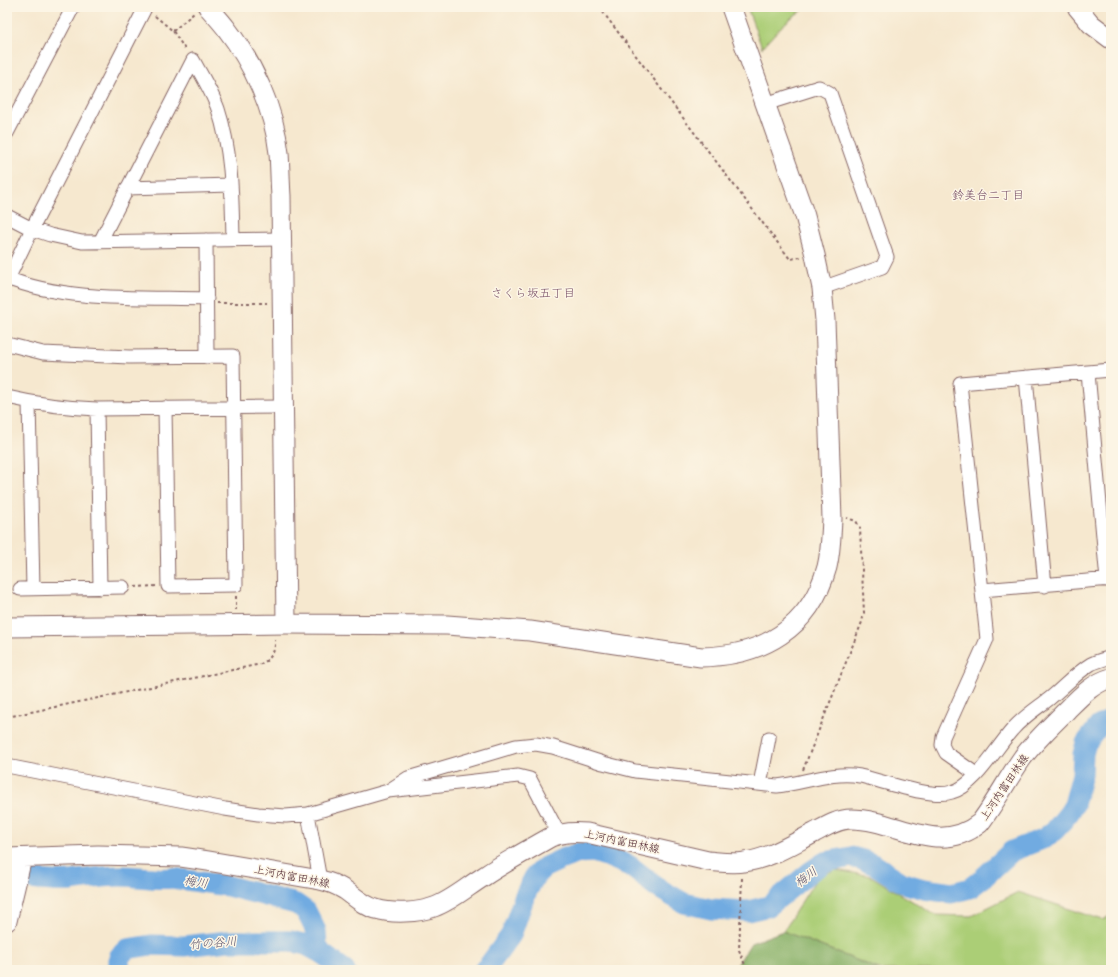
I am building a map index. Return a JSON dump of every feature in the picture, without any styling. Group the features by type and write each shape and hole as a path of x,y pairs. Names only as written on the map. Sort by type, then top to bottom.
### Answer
{"street":[{"path":"7,132 73,7"},
{"path":"7,627 280,624 447,625 530,631 701,657 720,657 739,654 760,648 779,637 796,622 809,606 818,590 826,568 831,544 832,519 825,320 822,288 816,255 805,216 731,7"},
{"path":"1077,7 1091,24 1111,39"},
{"path":"144,8 7,279 33,287 64,293 111,297 206,301"},
{"path":"201,10 226,28 246,58 261,88 272,121 279,152 284,407 280,624"},
{"path":"100,242 193,60"},
{"path":"193,60 218,108 230,158 232,240"},
{"path":"765,104 819,87 830,92 887,257 882,267 822,288"},
{"path":"127,188 231,185"},
{"path":"7,216 32,229 50,235 82,242 281,239"},
{"path":"206,240 207,357"},
{"path":"7,344 43,353 129,357 233,356 236,585 168,586 165,408"},
{"path":"976,774 946,753 942,745 943,737 987,639 960,383 1111,370"},
{"path":"982,590 1045,586 1109,579 1088,373"},
{"path":"1026,377 1045,586"},
{"path":"7,397 66,408 284,407"},
{"path":"29,402 33,589"},
{"path":"97,409 100,588"},
{"path":"20,589 123,587"},
{"path":"388,791 408,778 516,746 536,744 553,747 603,763 635,771 777,786 826,776 844,774 860,776 936,794 952,793 967,785 1012,729 1027,715 1092,664 1111,657"},
{"name":"上河内富田林線","path":"15,858 98,855 181,857 320,880 333,884 364,904 375,909 388,912 422,910 434,907 449,900 503,863 559,834 573,831 723,863 756,860 832,824 850,819 871,820 932,837 946,838 958,836 971,830 980,823 1023,757 1037,740 1092,687 1111,678"},
{"path":"760,784 769,738"},
{"path":"7,766 258,814 286,816 308,814 388,791 518,776 530,779 559,834"},
{"path":"308,814 320,880"},
{"path":"7,921 15,858"}],"path":[{"path":"599,7 790,259 816,255"},
{"path":"144,8 173,31 193,60"},
{"path":"173,31 201,10"},
{"path":"206,301 270,303"},
{"path":"801,782 804,766 860,629 864,613 860,528 856,521 848,518 832,519"},
{"path":"236,585 236,616"},
{"path":"123,587 168,586"},
{"path":"7,717 261,664 269,660 274,653 280,624"},
{"path":"742,877 739,950 747,970"}],"green space":[{"path":"747,7 809,7 789,20 762,48"},
{"path":"835,870 871,876 935,915 971,916 1018,892 1103,920 1111,915 1111,970 881,970 783,931 818,876"},
{"path":"783,931 881,970 734,970 751,943"}],"waterway":[{"name":"梅川","path":"484,970 511,935 525,895 535,876 543,868 578,853 593,852 609,857 630,866 658,888 684,903 711,909 748,911 769,906 810,872 825,862 851,857 875,865 903,883 924,889 952,893 970,888 1012,851 1045,838 1056,829 1074,805 1082,774 1083,754 1086,743 1099,726 1111,720"},
{"name":"梅川","path":"7,876 47,881 71,881 114,876 159,879 172,878 228,886 296,904 306,911 316,931 317,945 321,953 345,970"},
{"name":"竹の谷川","path":"121,970 119,957 127,949 151,945 184,946 228,941 291,941 306,945 321,953"}],"district":[{"name":"鈴美台二丁目","path":"988,195"},
{"name":"さくら坂五丁目","path":"533,293"}]}
